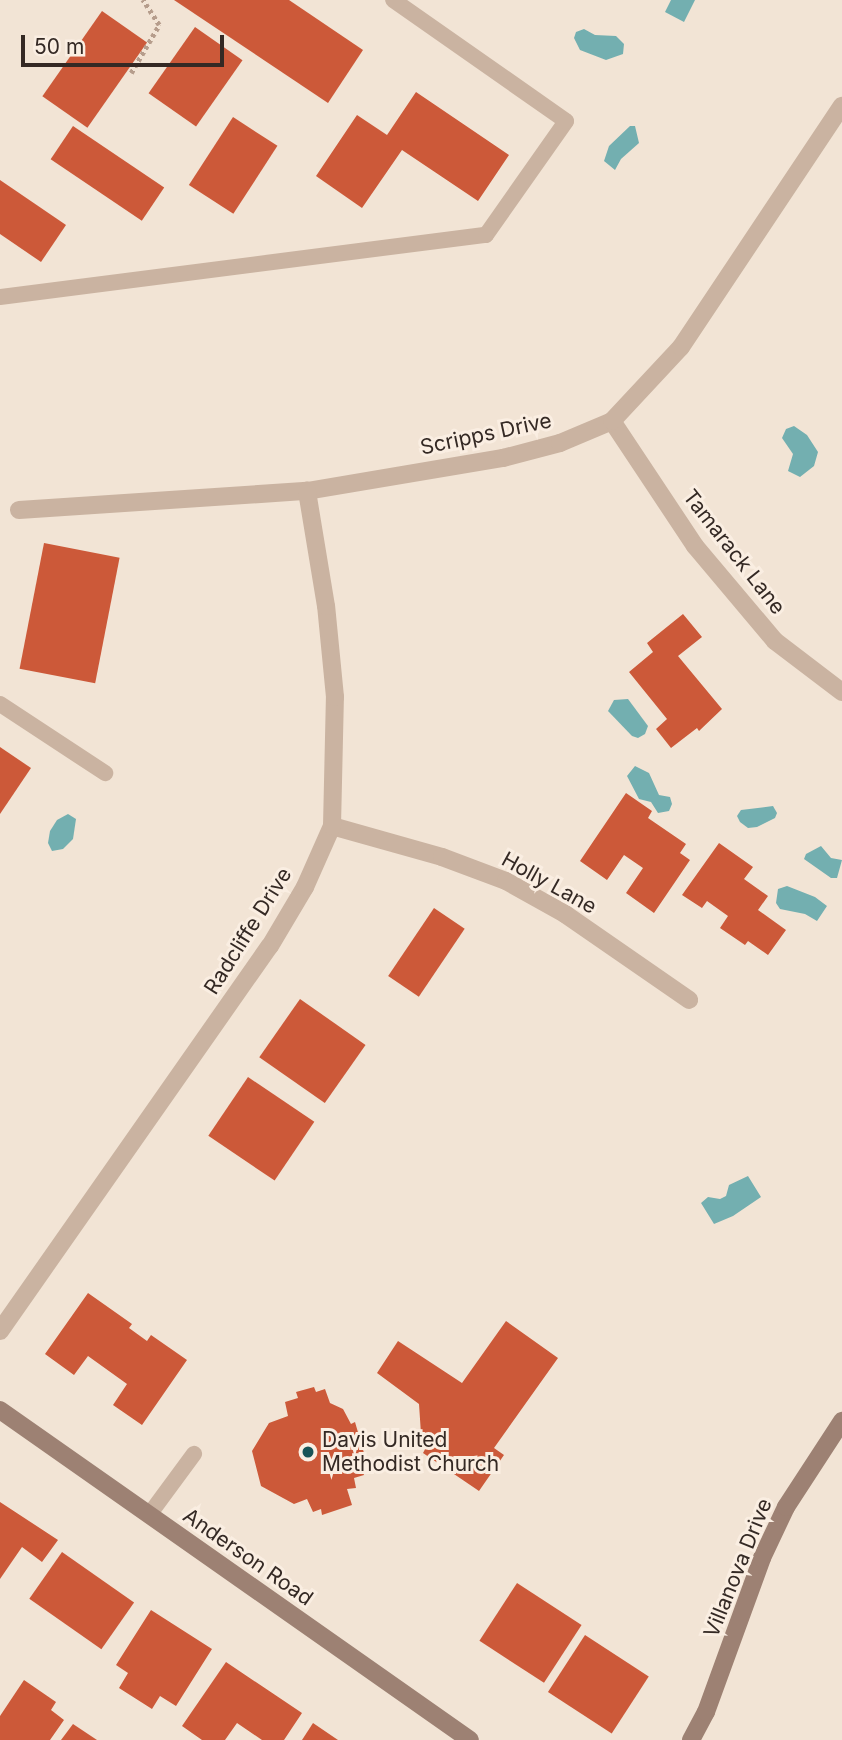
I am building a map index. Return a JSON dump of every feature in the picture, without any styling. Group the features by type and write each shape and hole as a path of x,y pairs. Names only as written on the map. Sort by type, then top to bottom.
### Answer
{"main road":[{"name":"Anderson Road","path":"0,1410 470,1740"},
{"name":"Villanova Drive","path":"691,1740 706,1712 762,1558 786,1507 842,1420"}],"street":[{"name":"Scripps Drive","path":"19,510 307,491 503,458 560,443 612,421 681,347 842,106"},
{"name":"Tamarack Lane","path":"612,421 695,546 775,641 842,692"},
{"name":"Radcliffe Drive","path":"0,1331 270,946 305,887 332,826 335,697 326,606 307,491"},
{"name":"Holly Lane","path":"332,826 442,857 506,881 565,914 689,1000"}],"lane":[{"path":"0,298 486,235 566,121 393,0"},
{"path":"0,704 105,774"},
{"path":"149,1516 194,1454"}],"path":[{"path":"131,73 159,25 143,0"}],"water":[{"path":"671,0 695,0 684,22 665,12"},
{"path":"584,29 595,35 616,36 624,44 623,54 606,60 580,50 574,38 576,32"},
{"path":"630,126 635,126 639,143 621,159 615,170 604,161 609,146"},
{"path":"794,426 807,435 818,452 814,466 800,477 788,471 793,454 782,438 786,429"},
{"path":"628,699 648,726 645,734 638,738 632,736 608,711 614,700"},
{"path":"635,766 649,773 659,795 670,797 672,804 669,811 658,813 651,802 639,799 627,776"},
{"path":"773,806 777,813 775,818 757,827 748,828 737,816 741,810"},
{"path":"68,814 76,819 73,839 63,849 52,851 48,843 50,831 57,820"},
{"path":"821,846 831,858 842,860 837,878 831,878 804,859 806,854"},
{"path":"787,886 815,897 827,906 817,921 805,914 780,909 776,903 778,889"},
{"path":"748,1176 761,1197 733,1216 714,1224 701,1203 708,1197 720,1199 726,1196 729,1185"}],"building":[{"path":"174,0 289,0 363,50 328,103"},
{"path":"102,11 147,43 87,128 42,96"},
{"path":"195,27 243,60 196,127 149,93"},
{"path":"416,92 509,155 478,201 402,150 362,208 316,176 357,115 387,135"},
{"path":"233,117 277,146 233,214 189,185"},
{"path":"73,126 164,188 142,221 51,159"},
{"path":"0,180 66,225 41,262 0,234"},
{"path":"44,543 120,558 95,683 20,669"},
{"path":"683,614 702,637 678,656 722,709 699,731 697,728 671,748 656,729 667,719 629,672 653,652 647,643"},
{"path":"0,747 31,768 0,814"},
{"path":"626,793 652,811 648,818 686,844 680,853 690,860 654,913 626,893 643,868 624,855 607,880 580,861"},
{"path":"719,843 753,867 744,879 768,896 758,910 786,930 768,955 748,941 745,945 720,928 728,916 707,901 702,908 682,895"},
{"path":"434,908 465,929 419,997 388,976"},
{"path":"300,999 366,1045 325,1103 259,1057"},
{"path":"248,1077 314,1122 275,1181 208,1136"},
{"path":"88,1293 132,1324 129,1328 147,1341 151,1335 187,1360 142,1425 113,1405 127,1384 88,1356 74,1375 45,1354"},
{"path":"506,1321 558,1358 494,1448 504,1455 479,1491 423,1453 430,1440 421,1434 419,1404 377,1373 398,1341 462,1383"},
{"name":"Davis United Methodist Church","path":"314,1387 316,1392 325,1389 330,1403 343,1409 351,1424 355,1422 364,1453 358,1457 364,1475 354,1478 356,1488 347,1489 352,1505 322,1515 321,1509 313,1512 307,1499 294,1504 261,1486 252,1451 269,1423 288,1416 285,1402 298,1398 296,1392"},
{"path":"0,1502 58,1540 42,1562 22,1547 0,1579"},
{"path":"62,1552 134,1602 101,1649 29,1599"},
{"path":"517,1583 582,1625 544,1683 479,1641"},
{"path":"151,1610 212,1649 176,1706 160,1696 152,1709 119,1688 128,1673 116,1665"},
{"path":"585,1635 649,1676 612,1733 548,1692"},
{"path":"226,1662 302,1713 284,1740 262,1740 237,1723 225,1740 202,1740 182,1726"},
{"path":"24,1680 56,1702 51,1710 64,1720 50,1740 0,1740 0,1716"},
{"path":"313,1723 338,1740 302,1740"},
{"path":"73,1724 97,1740 61,1740"}],"place":[{"name":"Davis United Methodist Church","path":"308,1452"}]}
